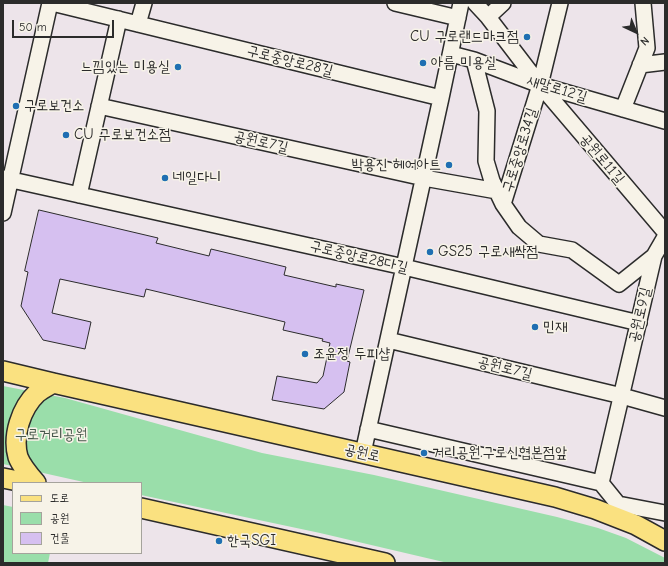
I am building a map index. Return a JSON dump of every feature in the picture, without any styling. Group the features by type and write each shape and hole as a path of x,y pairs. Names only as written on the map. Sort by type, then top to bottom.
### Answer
{"main road":[{"name":"공원로","path":"3,371 555,497 595,509 636,525 665,540"},
{"path":"35,482 18,458 16,445 18,430 29,402 37,394 53,383"},
{"path":"3,478 23,482"},
{"path":"142,508 338,558 385,563"}],"street":[{"name":"구로중앙로28길","path":"3,213 7,179 51,3 441,98"},
{"path":"138,24 144,3"},
{"path":"363,453 451,54 459,10 395,3"},
{"path":"475,3 488,17 540,85"},
{"path":"488,17 503,3"},
{"name":"구로중앙로34길","path":"500,198 540,85 560,3"},
{"path":"623,109 647,48 643,3 649,3"},
{"path":"79,195 119,20"},
{"name":"새말로12길","path":"451,54 474,60 540,85 665,121"},
{"path":"474,60 487,111 486,161 492,181 500,198 519,227 539,244 572,250 620,284 654,256"},
{"path":"640,65 665,62"},
{"name":"공원로11길","path":"540,85 665,232"},
{"name":"공원로7길","path":"99,106 424,178 500,198"},
{"name":"구로중앙로28다길","path":"7,179 404,267 639,323"},
{"name":"공원로9길","path":"601,483 654,256 665,237"},
{"name":"공원로7길","path":"388,340 622,396"},
{"path":"622,396 665,408"},
{"name":"공원로","path":"368,429 601,483"},
{"path":"601,483 618,504 665,513"}],"green space":[{"name":"구로거리공원","path":"3,386 65,398 262,453 374,475 557,517 598,528 626,538 665,558 665,563 448,563 320,533 142,495 142,482 84,482 3,464"},
{"path":"3,505 12,507 12,554 50,554 48,563 3,563"}],"building":[{"path":"39,210 158,238 156,243 209,256 211,249 286,267 284,275 336,287 336,284 364,290 347,361 350,362 344,392 324,409 272,400 277,376 317,383 323,376 330,343 322,341 323,339 283,330 285,322 146,289 144,297 60,279 52,313 91,322 85,349 43,340 21,306 28,272 25,271"}],"place":[{"name":"CU 구로랜드마크점","path":"527,37"},
{"name":"아름 미용실","path":"423,63"},
{"name":"느낌있는 미용실","path":"178,67"},
{"name":"구로보건소","path":"16,106"},
{"name":"CU 구로보건소점","path":"66,135"},
{"name":"박용진 헤어아트","path":"449,165"},
{"name":"네일다니","path":"165,178"},
{"name":"GS25 구로새싹점","path":"430,252"},
{"name":"민재","path":"535,327"},
{"name":"조윤정 두피샵","path":"305,354"},
{"name":"거리공원.구로신협본점앞","path":"424,453"},
{"name":"한국SGI","path":"219,541"}]}
